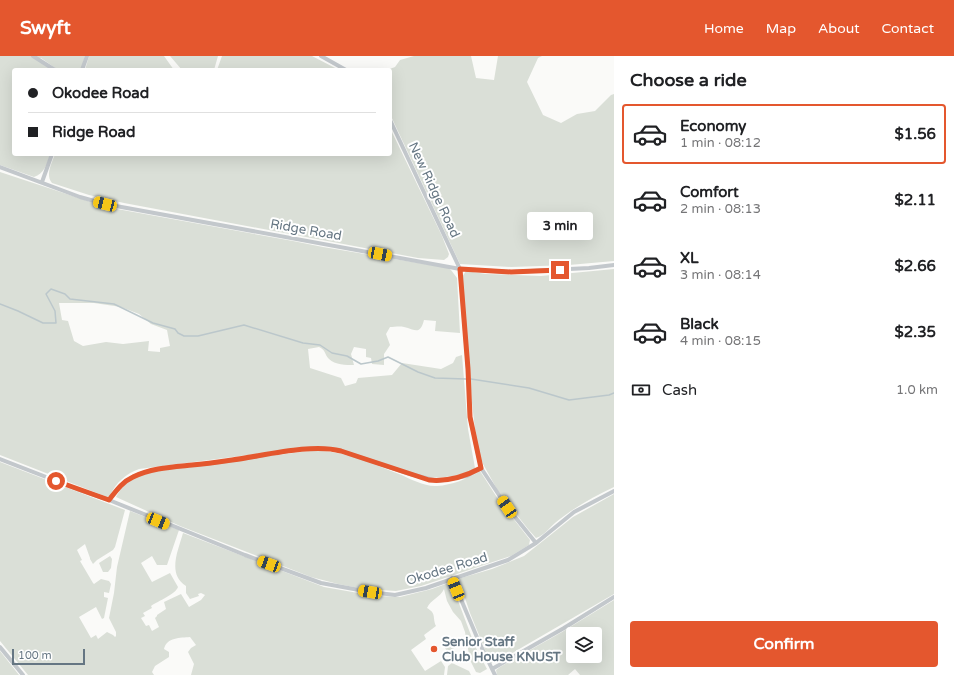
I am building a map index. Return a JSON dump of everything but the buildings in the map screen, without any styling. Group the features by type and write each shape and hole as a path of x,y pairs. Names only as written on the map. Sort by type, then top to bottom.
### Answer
{"street":[{"path":"34,56 52,68"},
{"path":"83,68 87,56"},
{"path":"321,56 342,68"},
{"name":"New Ridge Road","path":"392,124 460,269"},
{"path":"42,182 51,156"},
{"name":"Ridge Road","path":"0,167 82,198 110,205 460,269 511,272 589,268 614,265"},
{"path":"460,269 468,369 470,417 481,468 507,507 536,543"},
{"path":"109,500 121,484 144,472 166,467 194,465 281,452 315,449 335,449 410,474 438,481 466,476 481,468"},
{"name":"Okodee Road","path":"0,459 109,500 232,550 328,585 396,595 426,588 508,560 536,543 574,512 614,491"},
{"path":"452,578 478,642 495,675"},
{"path":"492,669 564,628 614,597"},
{"path":"0,647 23,675"}],"shaded area":[{"path":"0,56 85,56 82,68 55,68 41,58 37,59 51,68 12,68 12,156 49,156 43,171 34,177 0,165"},
{"path":"89,56 164,56 173,68 86,68"},
{"path":"170,56 218,56 215,68 180,68"},
{"path":"222,56 312,56 335,68 218,68"},
{"path":"414,56 471,56 476,78 494,80 498,56 542,56 538,58 527,82 543,115 561,123 577,114 595,111 611,95 614,94 614,261 569,265 511,267 460,264 392,118 392,68 395,67 400,60"},
{"path":"392,132 442,236 449,254 444,260 418,258 124,203 89,195 52,183 49,176 54,156 392,156"},
{"path":"0,172 106,207 323,247 448,268 457,278 460,333 435,331 436,321 424,320 419,330 402,327 390,327 386,334 390,345 384,354 384,365 372,364 371,358 366,357 366,349 354,347 351,354 354,365 341,364 331,361 323,349 319,347 308,349 310,368 341,378 345,386 356,383 358,378 392,375 402,363 441,369 453,363 456,357 462,355 468,429 475,468 471,471 458,475 430,478 337,448 318,446 139,469 122,479 110,496 107,497 0,455","holes":["59,303 94,303 121,307 139,314 151,324 167,330 170,346 160,348 160,352 148,351 149,341 123,344 106,342 83,346 74,341 68,321 62,320"]},
{"path":"614,269 614,487 576,508 536,538 498,491 483,464 477,447 462,277 466,271 486,274 541,276"},
{"path":"309,451 344,454 432,486 454,483 480,471 498,499 530,540 529,545 511,556 421,586 396,591 364,589 311,577 180,526 116,497 125,485 141,475 162,470"},
{"path":"0,462 125,510 113,550 93,564 85,544 77,550 82,560 80,561 94,584 101,579 109,581 111,584 109,593 104,592 104,597 108,598 104,618 102,619 96,607 79,617 91,638 96,635 98,639 107,632 115,637 116,636 116,632 109,618 117,567 130,511 179,530 167,565 157,565 152,556 141,563 152,582 170,573 178,587 177,590 151,606 152,608 143,613 145,616 141,618 146,626 149,625 152,631 159,627 155,618 166,609 164,602 181,594 189,607 201,600 205,595 201,593 198,594 199,596 190,599 186,593 186,586 180,581 177,575 175,569 177,555 183,533 324,587 377,596 400,597 432,589 451,582 475,646 487,669 480,673 476,672 470,660 465,632 461,621 453,612 447,601 444,589 427,608 433,614 436,626 424,635 426,639 411,650 425,671 441,661 445,667 444,675 191,675 194,664 188,652 196,645 190,637 178,638 168,642 164,649 169,652 169,657 155,666 152,672 154,675 28,675 0,641"},
{"path":"614,494 614,594 497,662 491,663 470,613 459,580 524,556 573,517"},
{"path":"110,556 112,559 111,568 108,572 103,572 99,563"},
{"path":"614,600 614,675 580,675 575,669 568,675 497,675 496,670 566,630 566,663 602,663 602,627 570,627"},
{"path":"445,639 448,644 450,643 462,662 459,663 453,660 441,642"},
{"path":"0,651 19,675 0,675"},
{"path":"452,663 469,671 471,675 447,675 448,666"}],"waterway":[{"path":"0,304 43,323 56,323 55,311 46,294 51,289 65,294 70,299 114,304 153,323 175,329 178,333 184,336 198,336 244,325 303,343 320,345 332,353 347,356 361,364 378,361 388,357 418,372 435,378 466,379"},
{"path":"471,379 529,388 569,400 609,395 614,393"}],"place":[{"name":"Senior Staff Club House KNUST","path":"434,649"}],"route":[{"path":"56,481 109,500 121,484 144,472 166,467 194,465 243,459 281,452 315,449 335,449 429,480 438,481 466,476 481,468 470,417 466,336 460,269 511,272 560,270"}]}
